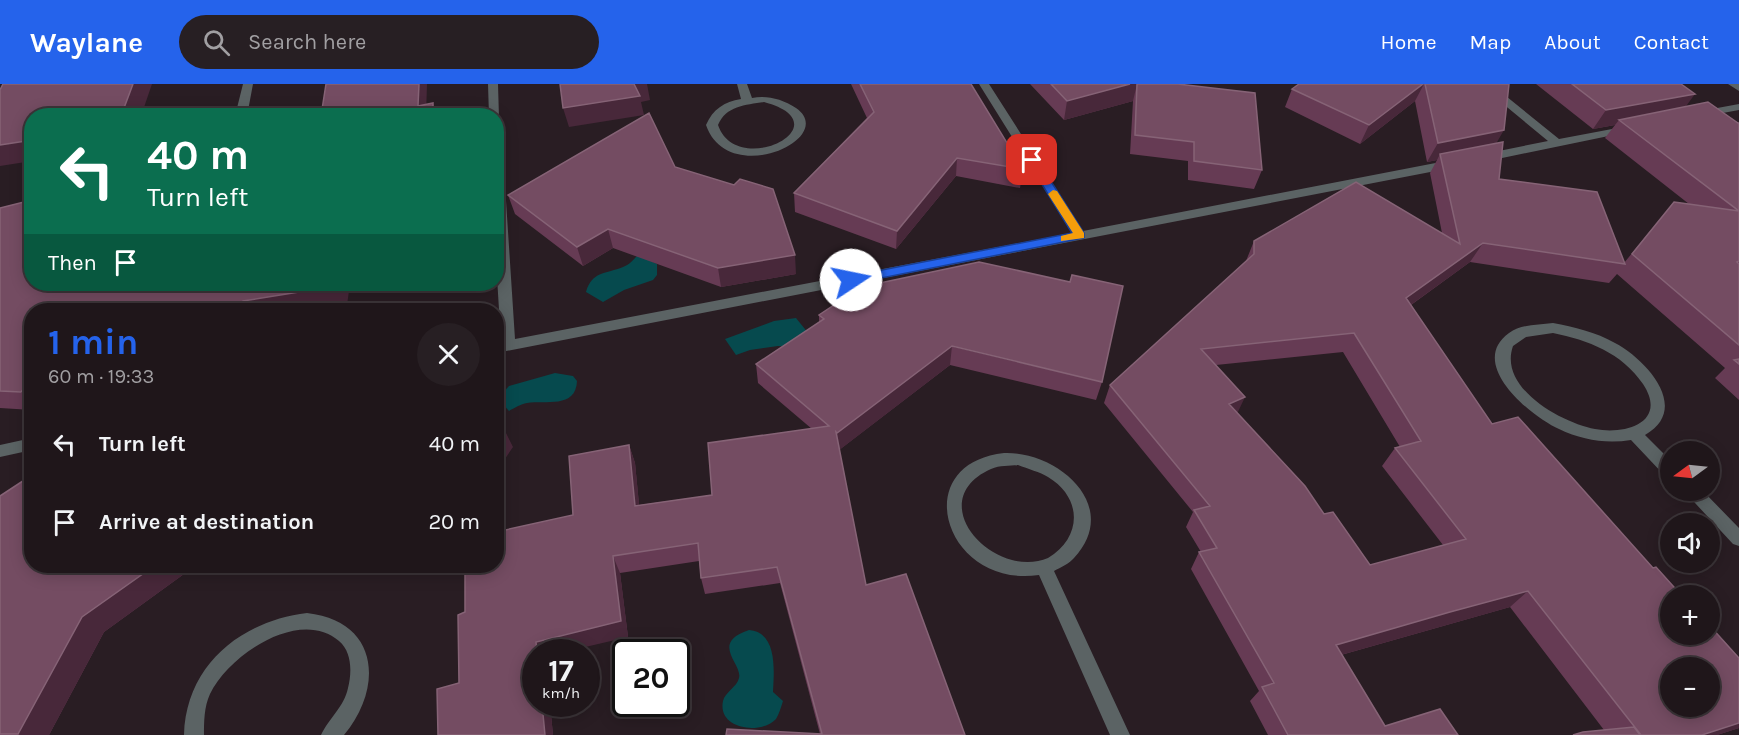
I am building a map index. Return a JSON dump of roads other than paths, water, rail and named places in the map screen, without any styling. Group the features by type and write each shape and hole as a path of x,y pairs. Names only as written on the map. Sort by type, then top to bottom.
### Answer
{"street":[{"path":"243,108 249,84"},
{"path":"494,84 495,108"},
{"path":"742,84 747,100"},
{"path":"984,84 1080,236"},
{"path":"1484,84 1557,143"},
{"path":"1733,84 1739,88"},
{"path":"764,99 780,102 792,109 800,117 800,128 794,138 782,146 765,151 747,152 730,148 718,141 712,132 712,122 718,112 731,104 747,100 764,99"},
{"path":"1694,116 1739,106"},
{"path":"504,347 1637,127"},
{"path":"1634,434 1652,423 1659,406 1653,385 1635,364 1611,346 1582,334 1553,328 1528,330 1510,340 1502,355 1505,375 1520,396 1545,415 1574,429 1607,436 1634,434 1660,460"},
{"path":"0,451 24,446"},
{"path":"1019,459 1040,464 1060,474 1074,489 1082,507 1084,526 1077,544 1064,558 1044,567 1023,570 1002,566 982,556 967,542 957,526 954,509 957,492 966,477 980,467 998,460 1019,459"},
{"path":"1702,501 1739,539"},
{"path":"1044,567 1120,735"},
{"path":"194,735 194,712 204,686 222,662 254,638 271,629 298,622 322,623 342,631 356,646 362,666 359,690 348,715 331,735"}],"water":[{"path":"638,255 657,264 657,275 653,280 624,290 603,302 586,292 592,280 600,274 625,266"},
{"path":"796,318 813,339 797,347 778,346 750,350 736,355 725,339 774,321"},
{"path":"555,373 573,376 577,381 571,396 565,399 527,403 509,411 504,405 504,392 509,386"},
{"path":"749,630 758,632 770,645 773,692 783,701 776,719 761,727 751,728 733,724 723,711 724,698 739,678 739,672 729,647 737,635"}]}
